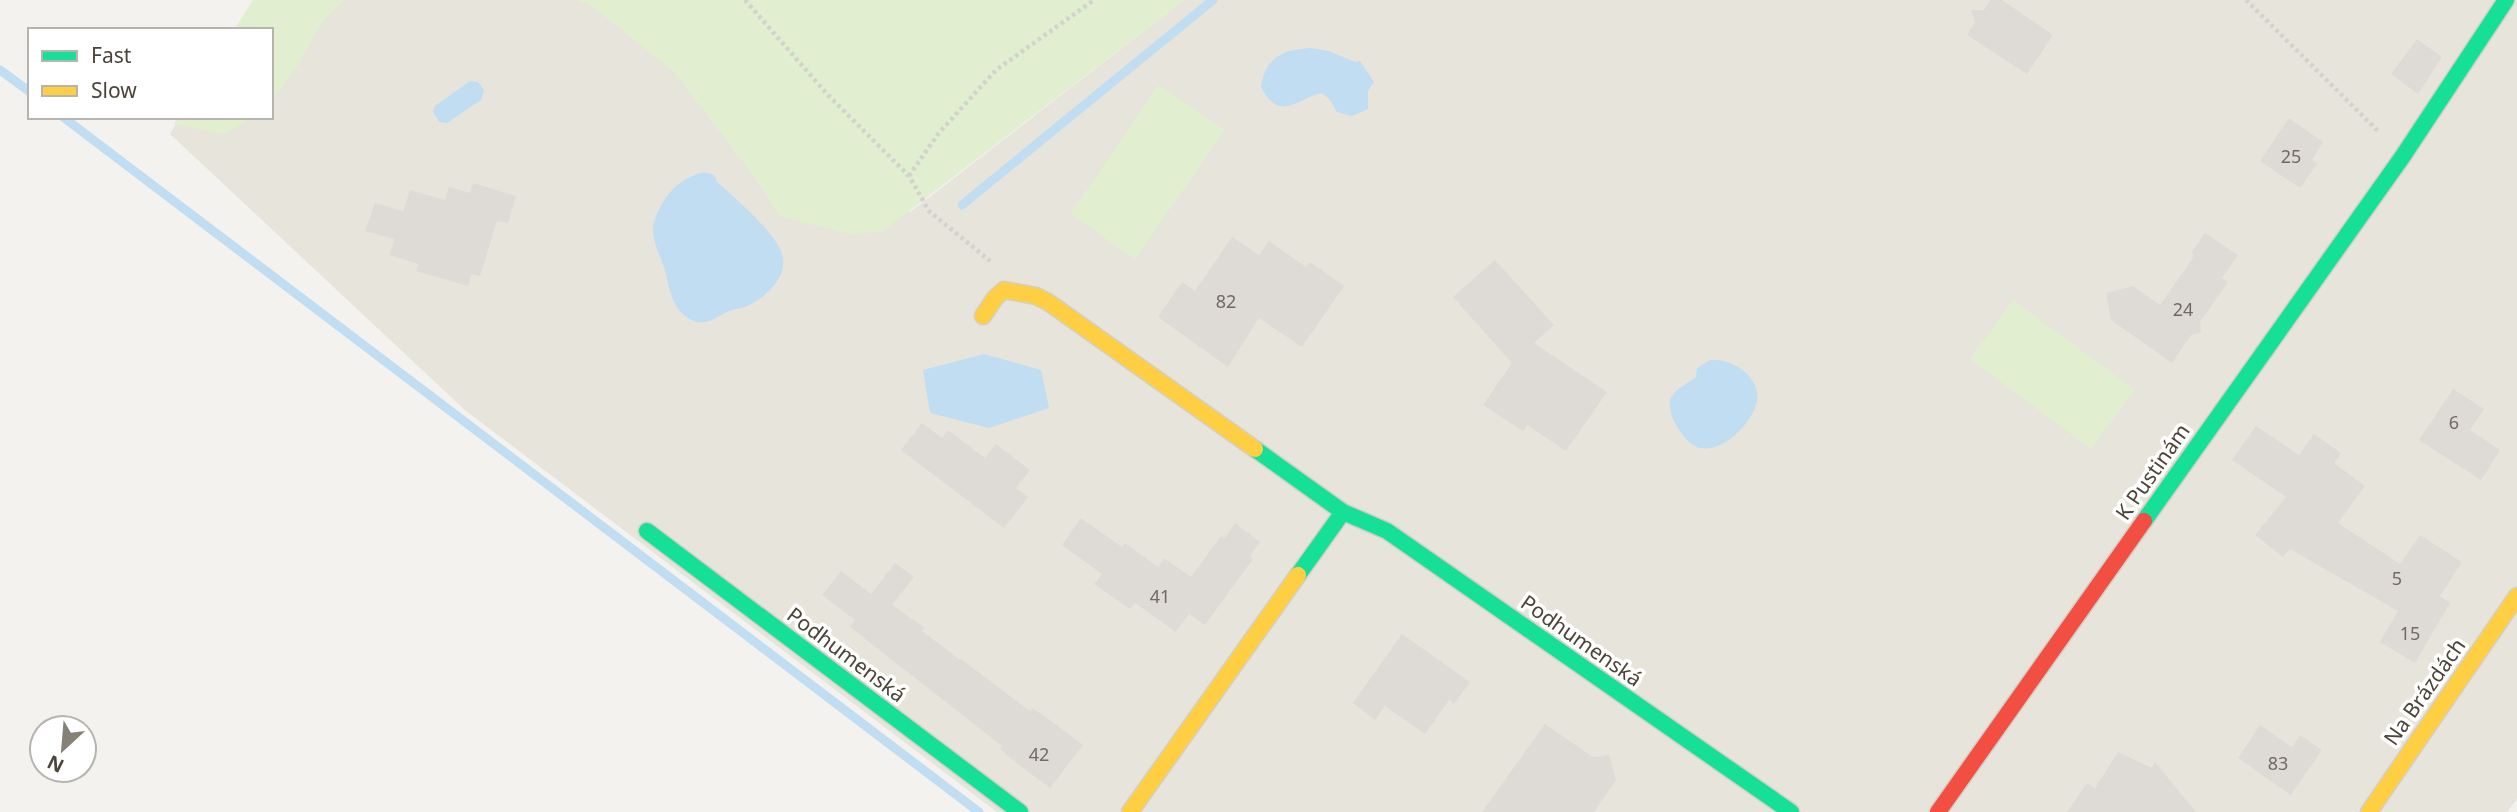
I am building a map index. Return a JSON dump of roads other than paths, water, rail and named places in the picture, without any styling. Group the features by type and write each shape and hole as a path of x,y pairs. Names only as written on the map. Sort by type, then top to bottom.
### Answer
{"street":[{"name":"K Pustinám","path":"1937,812 2403,156 2506,0"},
{"name":"Podhumenská","path":"983,316 1004,290 1026,293 1048,302 1343,512 1387,531 1791,812"},
{"path":"1130,812 1343,512"},
{"name":"Podhumenská","path":"647,531 1020,812"},
{"name":"Na Brázdách","path":"2369,812 2517,596"}],"water":[{"path":"1312,48 1360,61 1374,82 1368,91 1368,109 1352,116 1337,112 1322,93 1289,106 1275,104 1268,98 1261,87 1263,77 1272,62 1293,50"},
{"path":"470,81 478,82 484,90 481,100 447,123 439,122 433,112 435,106"},
{"path":"704,172 714,175 717,182 765,228 780,249 783,266 778,280 761,298 747,306 699,322 688,318 674,302 653,227 662,204 672,190 686,179"},
{"path":"984,354 1041,370 1049,408 989,428 930,413 923,370"},
{"path":"1710,360 1727,362 1743,370 1754,384 1757,401 1749,420 1732,437 1713,448 1702,448 1689,442 1680,431 1672,417 1670,404 1675,392 1696,377 1697,368"}],"waterway":[{"path":"962,205 1213,0"},
{"path":"0,70 28,91"},
{"path":"66,119 979,812"}]}
